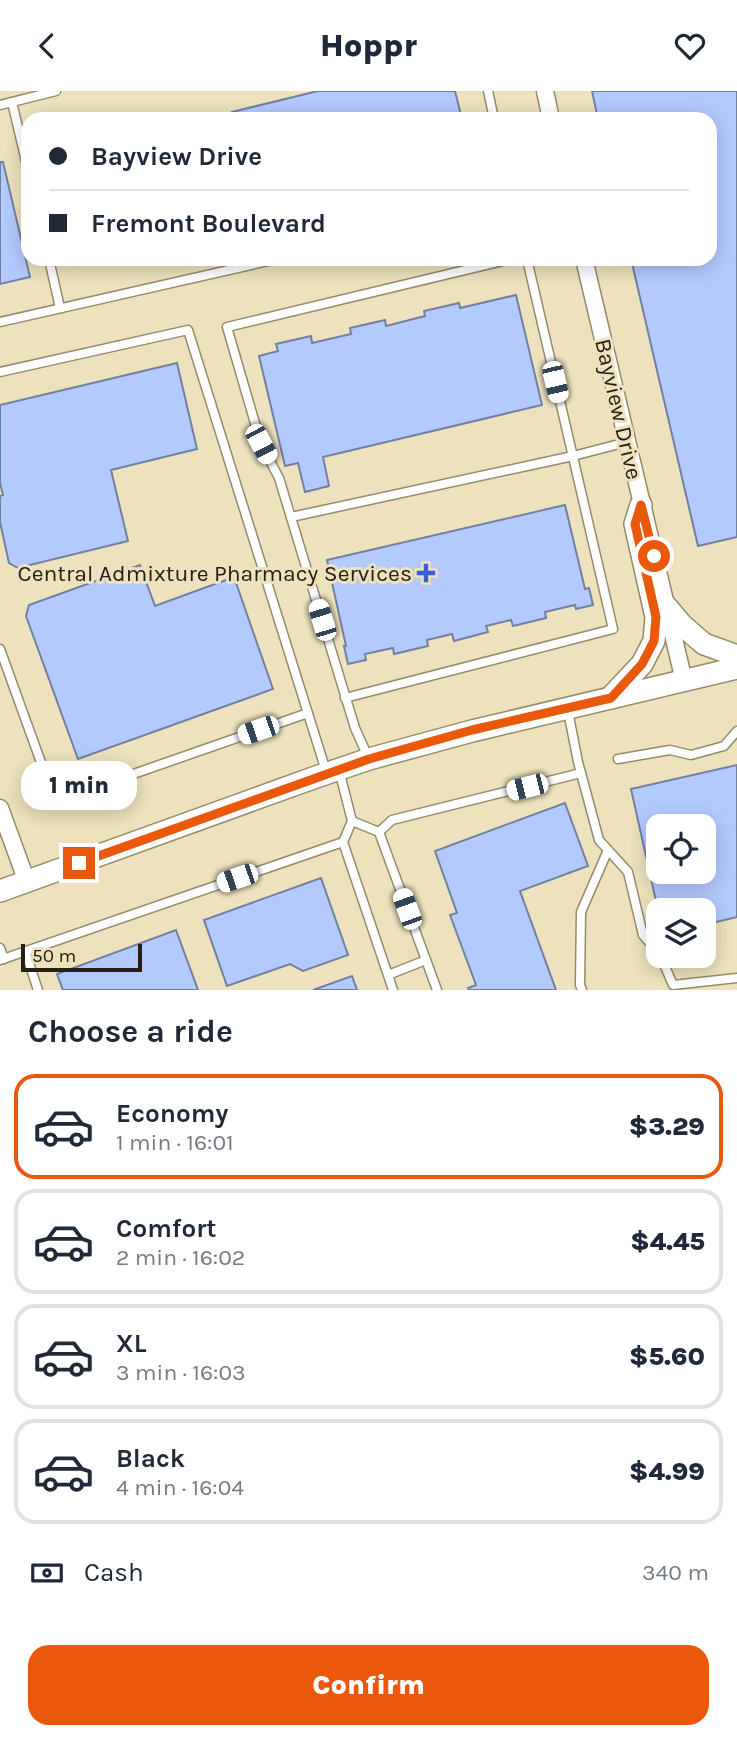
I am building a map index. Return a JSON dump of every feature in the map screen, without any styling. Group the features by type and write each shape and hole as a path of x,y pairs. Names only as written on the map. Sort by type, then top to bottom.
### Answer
{"main road":[{"path":"611,698 642,664 654,641 656,617 635,524 641,505"},
{"path":"666,607 704,644 737,656"},
{"path":"0,891 369,759 472,730 737,668"}],"street":[{"path":"545,91 550,112"},
{"name":"Bayview Drive","path":"586,266 684,681"},
{"path":"0,808 27,882"}],"lane":[{"path":"0,105 57,91"},
{"path":"488,91 492,112"},
{"path":"12,101 21,140"},
{"path":"51,266 60,308"},
{"path":"0,321 246,266"},
{"path":"369,759 345,698 279,478 261,444 227,327 482,266"},
{"path":"345,698 613,629 529,266"},
{"path":"0,372 188,330 308,713 352,821 343,842 393,990"},
{"path":"291,517 627,442"},
{"path":"0,649 47,779 60,800 308,713"},
{"path":"567,708 599,840 628,872 646,939"},
{"path":"618,759 670,750 691,755 724,746 737,731"},
{"path":"379,832 392,820 581,773"},
{"path":"352,821 379,832 437,990"},
{"path":"0,948 2,959 343,842"},
{"path":"582,990 581,912 608,850"},
{"path":"25,951 38,990"},
{"path":"388,975 426,960"},
{"path":"665,968 673,985 737,978"}],"building":[{"path":"318,91 455,91 460,112 232,112"},
{"path":"592,91 737,91 737,537 698,546 633,266 717,266 717,112 596,112"},
{"path":"0,162 3,162 21,239 21,266 27,266 30,277 0,284"},
{"path":"516,295 542,405 323,457 329,486 305,492 298,463 285,466 259,356 278,351 276,344 311,336 312,343 351,334 350,328 385,320 386,326 425,316 424,311 459,303 460,308"},
{"path":"177,363 197,449 111,470 128,541 18,568 9,563 0,522 0,496 3,495 0,483 0,405"},
{"path":"565,505 585,589 589,588 593,605 576,609 575,605 545,612 546,618 513,626 511,620 486,626 488,632 454,641 452,634 427,640 428,646 394,654 393,648 365,654 366,660 348,664 327,560"},
{"path":"140,565 155,606 234,577 273,689 78,759 26,616 29,605"},
{"path":"737,765 737,917 716,922 716,898 655,898 652,884 716,884 716,814 646,814 646,856 631,789"},
{"path":"565,803 588,866 520,891 556,990 469,990 468,988 476,985 450,915 457,913 435,851"},
{"path":"321,878 348,955 303,971 290,964 227,986 204,920"},
{"path":"176,930 198,990 63,990 57,974"},
{"path":"352,976 357,990 313,990"}],"place":[{"name":"Central Admixture Pharmacy Services","path":"426,573"}],"route":[{"path":"79,863 369,759 472,730 611,698 642,664 654,641 656,617 635,524 641,505 654,556"}]}
